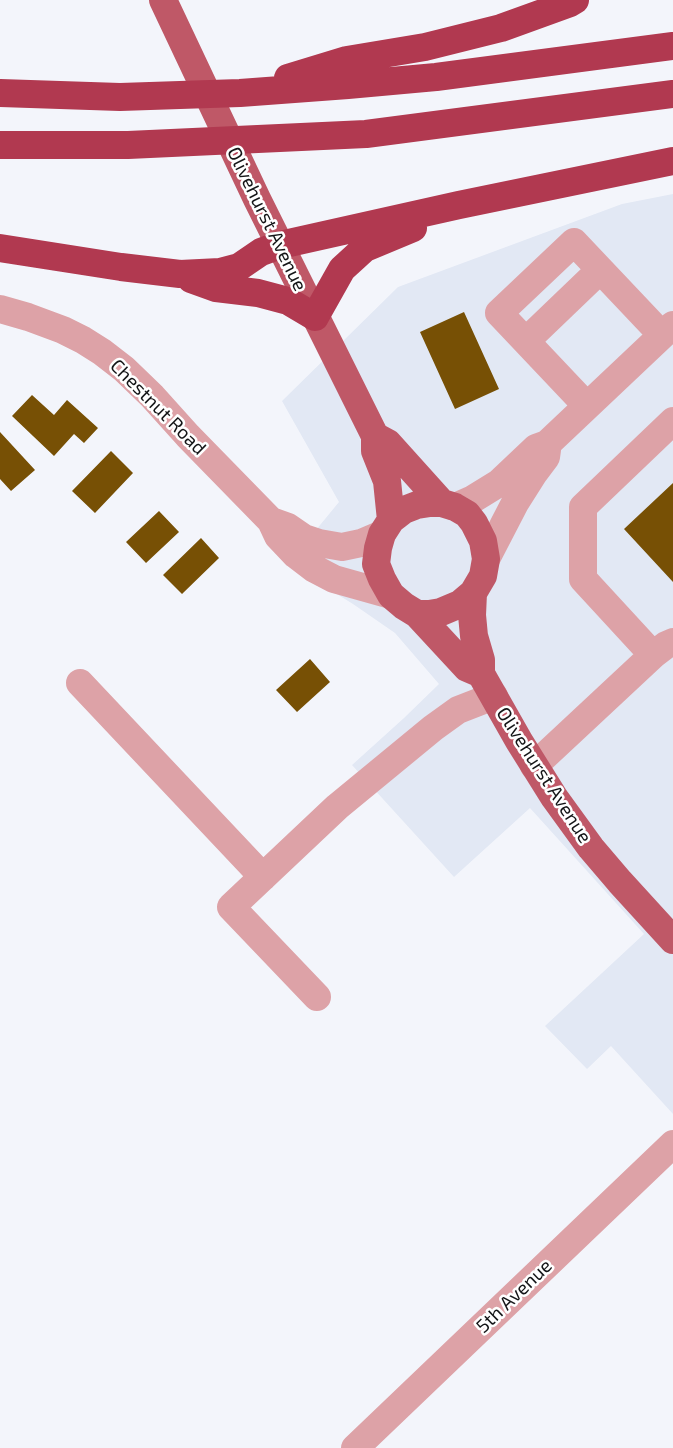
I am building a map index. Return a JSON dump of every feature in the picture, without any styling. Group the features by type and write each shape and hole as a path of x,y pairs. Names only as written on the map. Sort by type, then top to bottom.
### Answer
{"highway":[{"path":"240,93 347,60 425,47 501,28 575,0"},
{"path":"0,93 120,96 240,93 436,76 673,46"},
{"path":"0,145 128,145 366,134 673,94"},
{"path":"0,248 121,267 180,274 220,272 240,267 261,252 280,244 673,161"},
{"path":"180,274 216,288 258,293 288,301 315,317 342,269 365,248 436,218 459,205"}],"main road":[{"name":"Olivehurst Avenue","path":"163,0 257,199 375,436 376,451 387,481 387,527"},
{"name":"Olivehurst Avenue","path":"375,436 388,443 448,505"},
{"path":"417,505 448,505 467,514 483,541 486,559 483,576 473,594 460,604 441,612 417,614 391,595 382,580 376,564 378,548 387,527 404,510 417,505"},
{"name":"Olivehurst Avenue","path":"473,594 474,636 487,685 558,803 591,848 673,940"},
{"name":"Olivehurst Avenue","path":"417,614 467,668 487,685"}],"street":[{"path":"448,505 473,499 499,483 536,448 547,444 668,330 600,270 574,242 499,313 587,406"},
{"path":"526,341 600,270"},
{"name":"Chestnut Road","path":"0,309 28,317 83,340 124,369 271,521 278,536 296,555 313,568 334,579 391,595"},
{"path":"534,766 663,649 583,579 583,507 673,422"},
{"path":"486,559 515,503 546,457 547,444"},
{"name":"Chestnut Road","path":"271,521 288,527 304,538 319,544 342,547 361,543 387,527"},
{"path":"80,683 263,877"},
{"path":"317,997 231,907 337,807 487,685"},
{"name":"5th Avenue","path":"355,1448 672,1148"}],"shaded area":[{"path":"673,194 673,1114 611,1046 587,1069 545,1026 644,934 530,808 454,877 352,765 439,684 395,633 353,604 288,564 339,502 282,401 398,287 622,204"}],"building":[{"path":"464,312 499,389 455,409 420,332"},
{"path":"32,395 54,415 67,400 98,428 84,443 74,434 54,456 12,416"},
{"path":"0,432 35,470 11,491 0,479"},
{"path":"111,451 133,473 95,513 72,491"},
{"path":"673,483 673,582 624,529"},
{"path":"159,511 179,532 146,563 126,542"},
{"path":"201,538 219,558 182,594 163,575"},
{"path":"310,659 330,682 297,712 276,690"}]}
